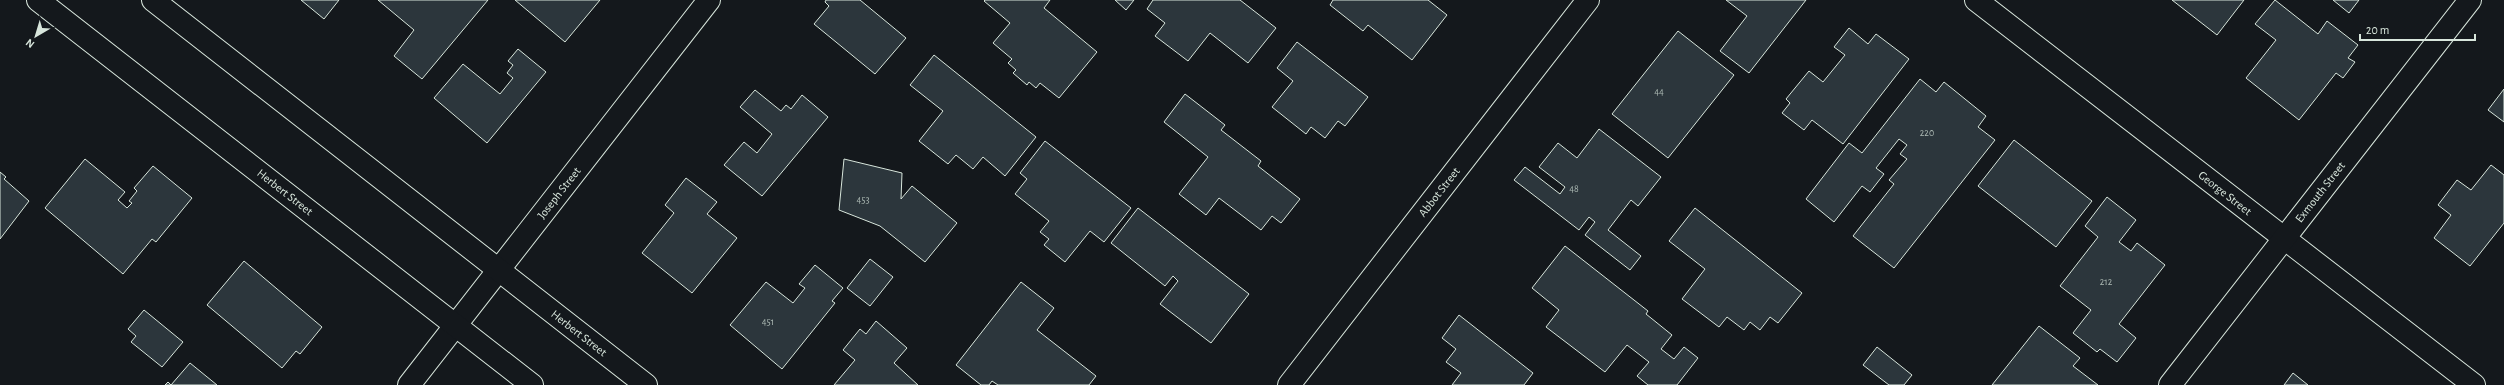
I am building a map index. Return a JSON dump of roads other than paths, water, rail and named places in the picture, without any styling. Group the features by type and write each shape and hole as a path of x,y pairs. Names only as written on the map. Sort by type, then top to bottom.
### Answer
{"street":[{"name":"Herbert Street","path":"38,0 532,385"},
{"name":"Herbert Street","path":"153,0 646,385"},
{"name":"Joseph Street","path":"408,385 499,271 709,0"},
{"name":"Abbot Street","path":"1289,385 1588,0"},
{"name":"George Street","path":"1976,0 2283,239 2474,385"},
{"name":"Exmouth Street","path":"2170,385 2470,0"}]}
